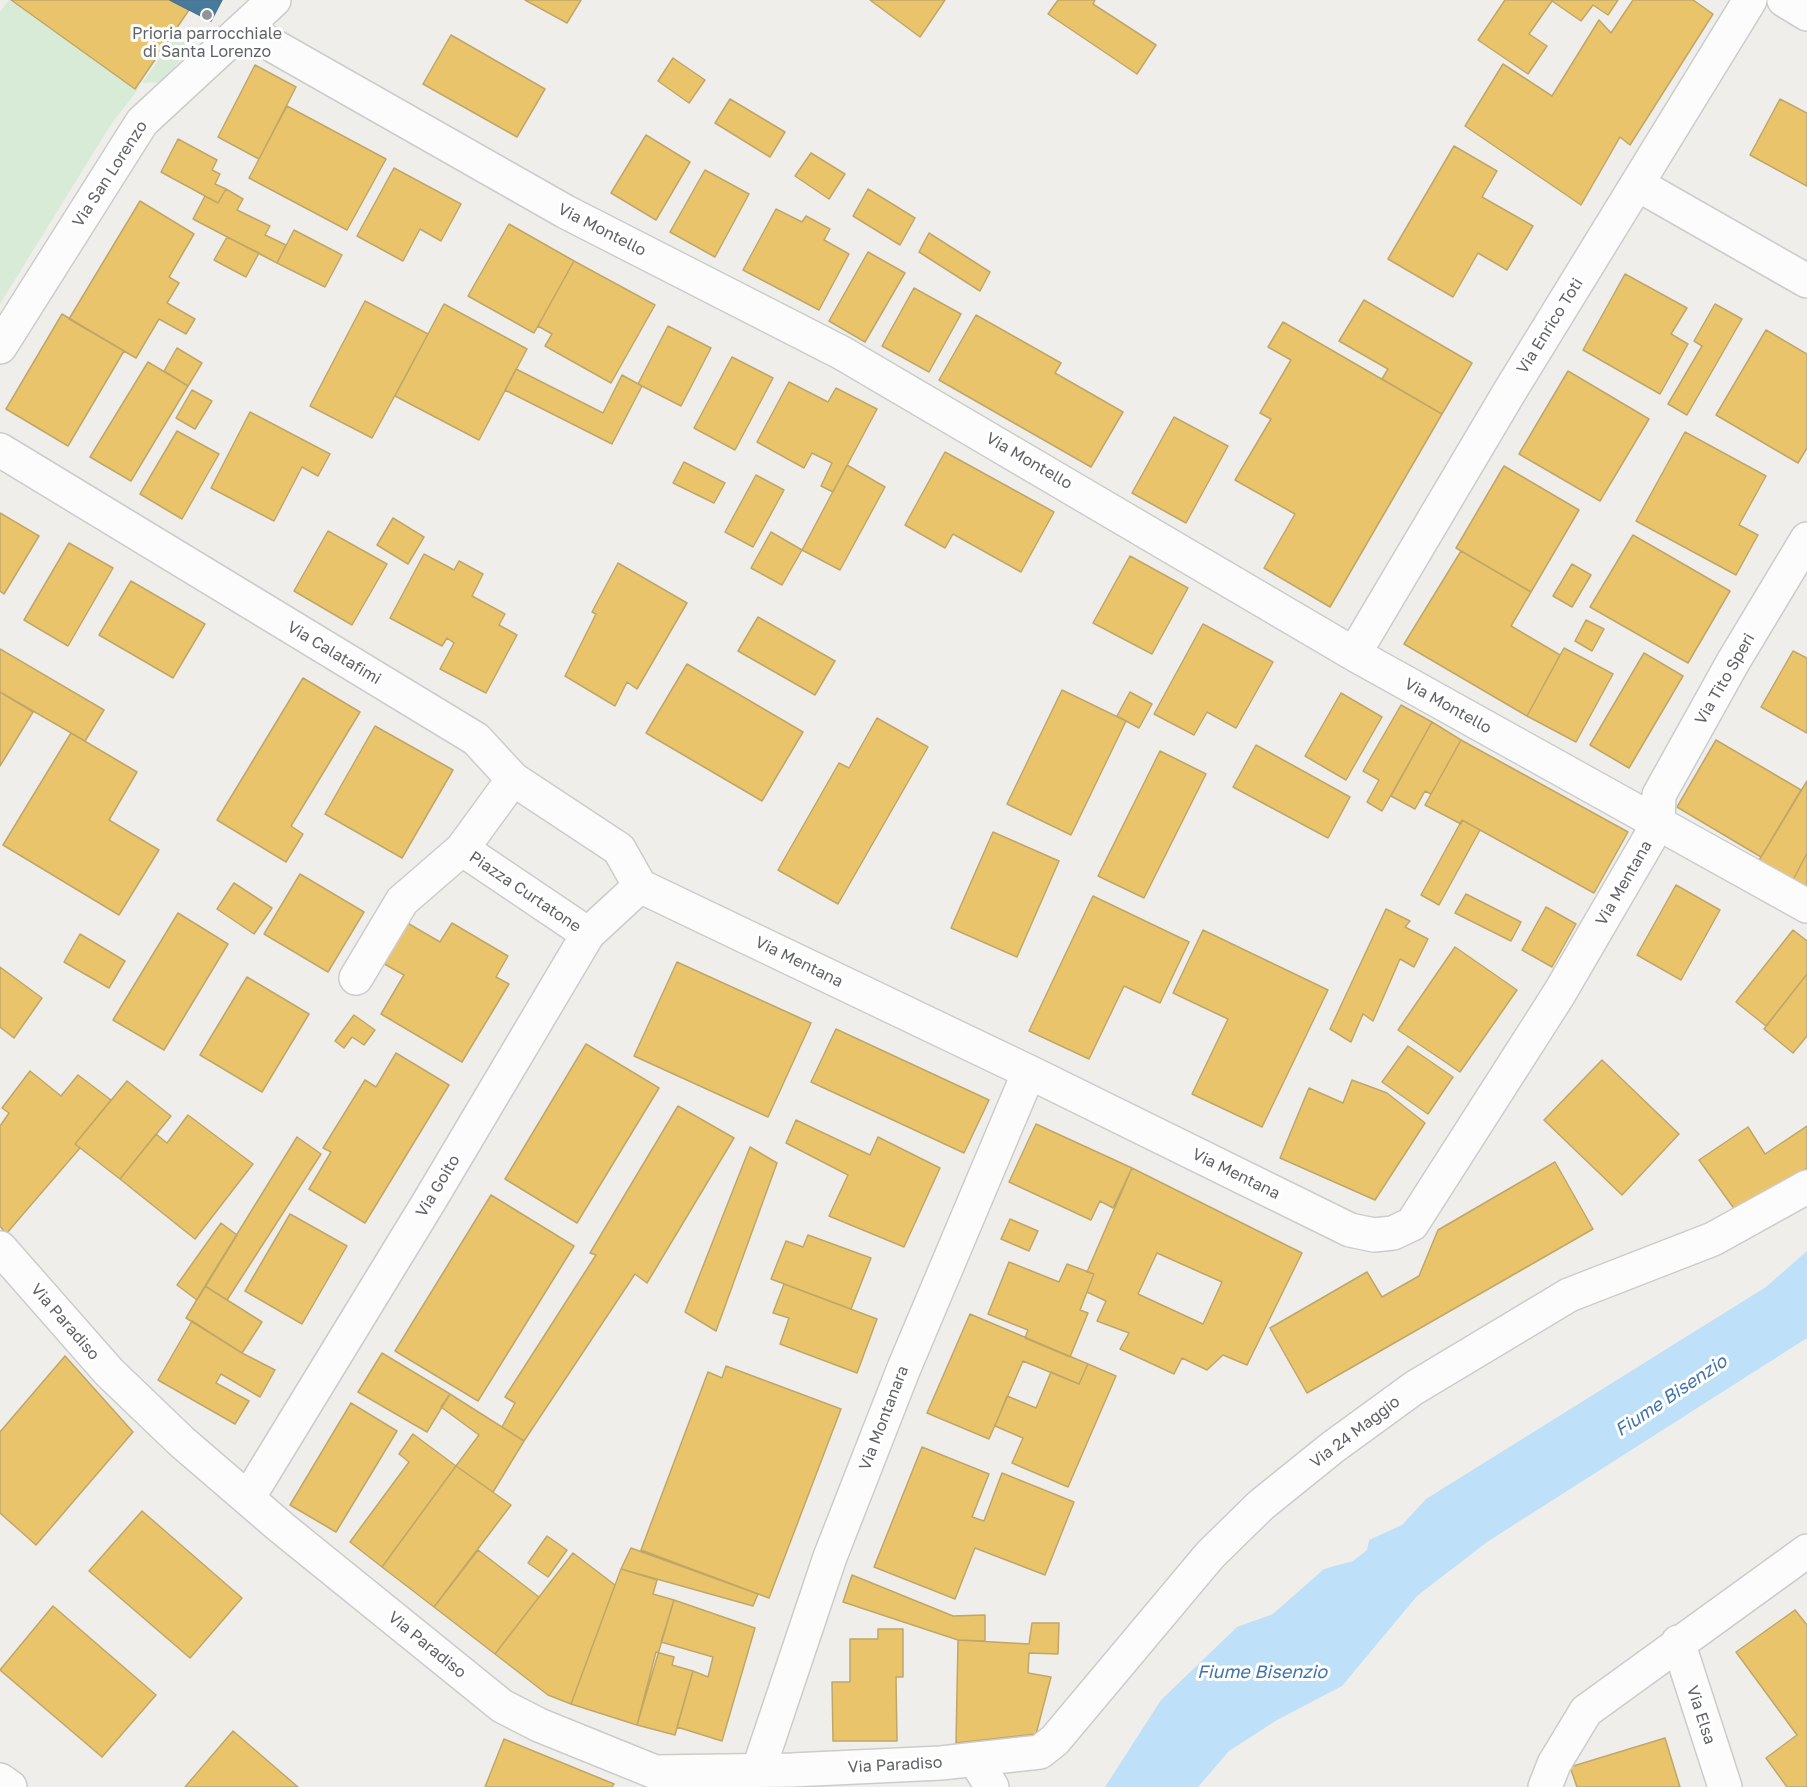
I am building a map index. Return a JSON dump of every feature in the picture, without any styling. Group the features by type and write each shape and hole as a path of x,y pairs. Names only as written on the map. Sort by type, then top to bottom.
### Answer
{"street":[{"name":"Via San Lorenzo","path":"0,346 142,122 274,0"},
{"name":"Via Enrico Toti","path":"1354,654 1750,0"},
{"path":"1784,0 1807,14"},
{"name":"Via Montello","path":"244,29 566,212 842,353 1354,654 1807,906"},
{"path":"1637,184 1807,281"},
{"name":"Via Calatafimi","path":"0,450 476,740 513,779 619,849 640,886"},
{"name":"Via Tito Speri","path":"1658,824 1659,795 1733,662 1807,539"},
{"name":"Piazza Curtatone","path":"356,978 402,902 462,849 513,779"},
{"name":"Via Mentana","path":"640,886 1029,1072 1350,1230 1374,1235 1393,1233 1412,1224 1559,994 1658,824"},
{"name":"Piazza Curtatone","path":"462,849 588,934"},
{"name":"Via Goito","path":"248,1498 424,1210 588,934 640,886"},
{"name":"Via Montanara","path":"758,1771 830,1557 904,1368 1029,1072"},
{"name":"Via 24 Maggio","path":"975,1760 1023,1756 1040,1752 1047,1747 1210,1555 1261,1505 1333,1447 1414,1388 1569,1295 1713,1239 1807,1187"},
{"name":"Via Paradiso","path":"0,1248 109,1372 182,1442 501,1706 655,1780 758,1771 975,1760"},
{"path":"1545,1787 1554,1764 1586,1711 1678,1642 1807,1551"},
{"name":"Via Elsa","path":"1678,1642 1725,1787"},
{"path":"975,1760 992,1787"},
{"path":"0,1780 10,1787"}],"green space":[{"path":"9,0 135,89 141,85 110,126 0,304 0,12"},
{"path":"175,37 194,46 160,82 142,83"}],"water":[{"name":"Fiume Bisenzio","path":"1807,1251 1807,1338 1487,1542 1417,1596 1342,1686 1277,1720 1229,1751 1198,1787 1105,1787 1161,1700 1237,1627 1273,1614 1324,1569 1353,1561 1367,1550 1369,1540 1402,1525 1426,1499 1766,1287"}],"building: Abitazioni":[{"path":"11,0 170,0 189,10 135,89"},
{"path":"525,0 581,0 567,23"},
{"path":"870,0 945,0 920,37"},
{"path":"1058,0 1095,0 1093,4 1156,45 1137,74 1048,14"},
{"path":"1505,0 1618,0 1608,15 1593,5 1581,21 1552,1 1529,34 1547,46 1528,74 1478,40"},
{"path":"1633,0 1693,0 1713,14 1630,145 1620,137 1581,205 1465,126 1503,64 1552,96 1599,20 1611,33"},
{"path":"451,35 545,89 517,137 423,84"},
{"path":"673,58 705,80 689,103 658,81"},
{"path":"255,65 296,87 259,159 218,137"},
{"path":"730,99 785,132 770,157 715,123"},
{"path":"1780,99 1807,113 1807,186 1750,155"},
{"path":"287,106 386,159 347,230 249,178"},
{"path":"646,135 690,162 656,220 611,193"},
{"path":"178,139 217,160 212,170 220,174 215,184 226,189 218,203 161,172"},
{"path":"1454,146 1497,171 1482,197 1533,226 1507,270 1478,253 1453,297 1388,259"},
{"path":"811,153 845,174 829,199 795,176"},
{"path":"394,168 461,204 441,241 420,229 403,261 357,236"},
{"path":"705,170 749,194 715,257 670,232"},
{"path":"226,189 243,199 237,210 270,226 265,235 286,245 277,263 193,219 205,196 218,203"},
{"path":"868,189 915,218 900,245 853,216"},
{"path":"140,201 194,234 169,277 179,283 167,303 195,319 186,334 159,319 136,358 69,319"},
{"path":"776,209 802,222 806,216 830,229 824,240 849,254 819,310 743,270"},
{"path":"509,224 574,261 534,333 468,296"},
{"path":"294,230 342,255 325,287 277,263"},
{"path":"929,233 990,272 980,291 919,252"},
{"path":"227,237 259,253 246,277 214,260"},
{"path":"868,252 905,273 865,342 829,321"},
{"path":"574,261 655,305 611,383 545,346 552,334 538,326"},
{"path":"1625,274 1687,308 1671,334 1688,344 1660,394 1583,350"},
{"path":"914,288 961,314 929,372 882,346"},
{"path":"1364,300 1472,363 1442,414 1382,379 1388,369 1339,341"},
{"path":"365,301 428,334 372,438 310,406"},
{"path":"444,304 527,349 479,440 395,396"},
{"path":"1715,304 1742,319 1687,415 1668,404 1702,346 1694,341"},
{"path":"62,314 124,351 68,446 6,409"},
{"path":"976,315 1061,363 1055,373 1123,412 1091,467 939,380"},
{"path":"1283,322 1442,414 1330,607 1264,568 1295,514 1235,480 1271,419 1260,413 1291,360 1268,347"},
{"path":"668,326 711,348 681,406 638,384"},
{"path":"1766,330 1807,354 1807,448 1798,463 1716,415"},
{"path":"177,348 202,363 188,386 164,371"},
{"path":"732,357 773,378 735,450 694,428"},
{"path":"148,362 188,386 131,481 90,457"},
{"path":"516,369 603,413 622,375 642,386 612,444 505,390"},
{"path":"1568,371 1649,419 1600,501 1519,454"},
{"path":"789,382 828,402 836,388 877,409 833,492 821,486 832,463 812,453 804,468 757,442"},
{"path":"192,390 212,401 195,429 176,418"},
{"path":"250,412 330,454 318,476 302,467 274,521 211,488"},
{"path":"1174,417 1228,446 1186,523 1132,493"},
{"path":"177,431 219,454 182,519 140,494"},
{"path":"1685,432 1766,476 1739,525 1758,535 1736,575 1636,521"},
{"path":"945,452 1054,512 1021,572 953,534 945,548 905,525"},
{"path":"684,462 725,483 714,503 673,483"},
{"path":"847,465 885,487 840,570 802,550"},
{"path":"1504,466 1579,510 1531,592 1456,548"},
{"path":"756,475 784,490 753,547 725,532"},
{"path":"0,513 39,536 4,594 0,591"},
{"path":"393,518 424,537 408,564 377,545"},
{"path":"328,531 387,564 352,625 294,591"},
{"path":"771,532 802,550 782,585 751,568"},
{"path":"1633,535 1730,591 1688,663 1590,607"},
{"path":"69,543 113,568 68,646 24,620"},
{"path":"1461,551 1531,592 1511,626 1560,655 1527,716 1404,644"},
{"path":"424,554 454,570 459,561 483,574 472,596 505,614 499,625 517,635 486,693 440,669 454,643 447,638 442,646 390,618"},
{"path":"1130,556 1188,588 1152,654 1093,623"},
{"path":"618,563 687,603 637,689 627,682 615,706 565,676 596,614 592,612"},
{"path":"1572,564 1591,575 1572,607 1553,596"},
{"path":"131,581 205,624 173,678 99,635"},
{"path":"758,617 835,661 815,695 738,651"},
{"path":"1586,620 1604,629 1592,651 1575,641"},
{"path":"1203,624 1273,662 1236,728 1207,712 1194,735 1154,714"},
{"path":"1564,648 1613,674 1576,742 1527,716"},
{"path":"0,649 104,710 85,741 0,692"},
{"path":"1793,651 1807,658 1807,733 1761,707"},
{"path":"1644,653 1683,676 1629,768 1590,745"},
{"path":"687,664 803,732 762,801 646,733"},
{"path":"303,678 360,712 291,826 303,834 286,862 217,820"},
{"path":"1062,690 1126,721 1071,835 1007,804"},
{"path":"0,692 33,712 0,766"},
{"path":"1130,692 1152,704 1139,728 1117,716"},
{"path":"1341,693 1382,717 1346,780 1305,756"},
{"path":"1401,705 1432,722 1382,811 1367,802 1379,780 1363,771"},
{"path":"877,718 928,747 838,904 778,870 839,763 849,768"},
{"path":"1432,722 1461,740 1431,794 1425,791 1415,809 1391,796"},
{"path":"375,726 453,770 402,858 325,814"},
{"path":"71,733 137,772 109,820 159,850 119,915 3,845"},
{"path":"1461,740 1628,832 1594,893 1462,820 1461,824 1425,805"},
{"path":"1716,740 1801,790 1761,857 1677,807"},
{"path":"1256,745 1350,797 1328,838 1233,787"},
{"path":"1160,751 1206,774 1144,898 1098,876"},
{"path":"1807,781 1807,853 1793,880 1758,862"},
{"path":"1462,820 1480,830 1439,905 1421,895"},
{"path":"993,832 1059,861 1017,957 951,928"},
{"path":"1807,853 1807,888 1793,880"},
{"path":"300,874 364,912 328,972 264,934"},
{"path":"234,883 272,908 254,934 217,909"},
{"path":"1676,885 1720,910 1681,980 1637,955"},
{"path":"1466,894 1521,922 1511,941 1455,913"},
{"path":"1093,896 1189,942 1160,1003 1124,986 1089,1059 1029,1031"},
{"path":"1546,907 1576,924 1552,967 1522,950"},
{"path":"1386,909 1410,921 1405,927 1428,939 1414,967 1400,959 1373,1021 1363,1014 1351,1042 1330,1029"},
{"path":"178,913 228,944 164,1050 113,1020"},
{"path":"404,921 440,942 452,923 508,956 496,977 509,984 462,1062 381,1014 404,975 379,961"},
{"path":"1203,930 1328,990 1262,1127 1192,1094 1228,1019 1173,993"},
{"path":"1793,930 1807,941 1807,974 1766,1026 1736,1002"},
{"path":"80,934 125,961 109,988 64,962"},
{"path":"1455,947 1517,990 1460,1072 1398,1030"},
{"path":"677,962 811,1023 768,1117 634,1056"},
{"path":"0,967 42,998 14,1038 0,1027"},
{"path":"1807,974 1807,1036 1793,1053 1764,1029"},
{"path":"247,977 309,1014 262,1092 200,1055"},
{"path":"354,1015 375,1030 364,1045 352,1037 344,1048 335,1041"},
{"path":"836,1029 989,1100 964,1153 811,1082"},
{"path":"586,1044 659,1088 577,1223 505,1179"},
{"path":"1408,1046 1453,1077 1428,1114 1382,1082"},
{"path":"396,1053 449,1085 365,1223 309,1189 331,1152 323,1148 365,1080 376,1087"},
{"path":"1602,1060 1679,1134 1622,1195 1544,1120"},
{"path":"30,1071 61,1096 78,1075 111,1100 75,1144 80,1148 6,1234 0,1226 0,1126 9,1113 2,1108"},
{"path":"1352,1080 1387,1093 1425,1123 1375,1200 1280,1158 1309,1088 1343,1103"},
{"path":"127,1081 171,1116 120,1179 75,1144"},
{"path":"678,1106 734,1138 647,1283 635,1274 524,1441 502,1427 515,1403 505,1397 596,1255 590,1253"},
{"path":"188,1115 253,1164 195,1239 120,1179 156,1134 167,1143"},
{"path":"796,1120 870,1155 878,1137 940,1168 904,1247 829,1216 848,1175 786,1143"},
{"path":"1036,1124 1132,1168 1113,1208 1100,1201 1091,1220 1009,1182"},
{"path":"1807,1126 1807,1168 1738,1214 1699,1160 1748,1127 1765,1154"},
{"path":"297,1137 321,1154 227,1300 205,1286"},
{"path":"750,1147 777,1163 716,1331 685,1312"},
{"path":"1555,1162 1593,1229 1307,1393 1270,1328 1367,1272 1382,1297 1419,1276 1438,1230"},
{"path":"1132,1168 1302,1253 1247,1365 1223,1355 1207,1370 1182,1358 1174,1374 1120,1349 1129,1333 1097,1321 1106,1301 1087,1292 1094,1274 1087,1272","holes":["1157,1253 1222,1282 1203,1324 1138,1294"]},
{"path":"491,1195 574,1246 478,1401 395,1351"},
{"path":"290,1214 347,1246 302,1324 245,1291"},
{"path":"1010,1219 1038,1231 1029,1251 1001,1239"},
{"path":"221,1223 237,1235 197,1300 177,1285"},
{"path":"808,1235 871,1258 851,1309 771,1279 786,1241 803,1247"},
{"path":"1009,1262 1059,1282 1067,1264 1094,1274 1080,1310 1088,1313 1070,1357 1025,1338 1028,1330 988,1314"},
{"path":"784,1284 877,1319 857,1373 780,1344 789,1318 773,1313"},
{"path":"205,1286 262,1322 242,1353 186,1318"},
{"path":"970,1314 1088,1364 1079,1384 1023,1361 989,1439 927,1413"},
{"path":"192,1321 242,1353 275,1370 260,1397 221,1374 216,1383 249,1401 235,1424 158,1380"},
{"path":"382,1353 450,1394 427,1432 358,1392"},
{"path":"65,1356 133,1432 36,1545 0,1513 0,1432"},
{"path":"1088,1364 1116,1376 1068,1487 1012,1463 1023,1438 995,1426 1007,1396 1036,1408 1051,1372 1079,1384"},
{"path":"726,1366 841,1409 769,1598 641,1550 708,1372 722,1378"},
{"path":"450,1394 524,1441 493,1492 456,1466 479,1435 441,1407"},
{"path":"351,1403 397,1431 336,1532 290,1505"},
{"path":"413,1434 456,1466 382,1567 350,1542 409,1462 399,1454"},
{"path":"922,1447 989,1474 972,1517 984,1521 1002,1473 1074,1502 1045,1575 975,1548 955,1599 874,1567"},
{"path":"456,1466 511,1505 434,1607 382,1567"},
{"path":"142,1511 242,1598 190,1658 89,1571"},
{"path":"547,1536 567,1550 548,1577 528,1563"},
{"path":"631,1548 758,1594 753,1606 621,1569"},
{"path":"478,1550 539,1597 495,1654 434,1607"},
{"path":"573,1553 615,1585 571,1704 548,1695 495,1654"},
{"path":"621,1569 657,1580 653,1594 674,1600 637,1725 571,1704"},
{"path":"852,1575 953,1616 985,1615 985,1641 958,1640 843,1602"},
{"path":"674,1600 755,1628 722,1741 677,1727 693,1671 708,1677 713,1657 661,1642"},
{"path":"53,1606 156,1695 102,1757 0,1670"},
{"path":"1795,1610 1807,1625 1807,1787 1787,1787 1766,1758 1797,1735 1736,1652"},
{"path":"1032,1623 1059,1623 1058,1654 1029,1653 1028,1673 1051,1677 1036,1734 956,1743 958,1640 1029,1644"},
{"path":"878,1629 903,1629 903,1677 896,1677 897,1741 833,1741 832,1682 850,1682 850,1639 878,1639"},
{"path":"656,1652 674,1657 672,1665 693,1671 675,1735 637,1725"},
{"path":"233,1731 298,1787 185,1787"},
{"path":"1665,1738 1680,1787 1577,1787 1570,1767"},
{"path":"504,1739 614,1784 612,1787 485,1787"}],"building: Pubblico":[{"name":"Prioria parrocchiale di Santa Lorenzo","path":"170,0 222,0 211,21"}],"place":[{"name":"Prioria parrocchiale di Santa Lorenzo","path":"207,15"}]}
